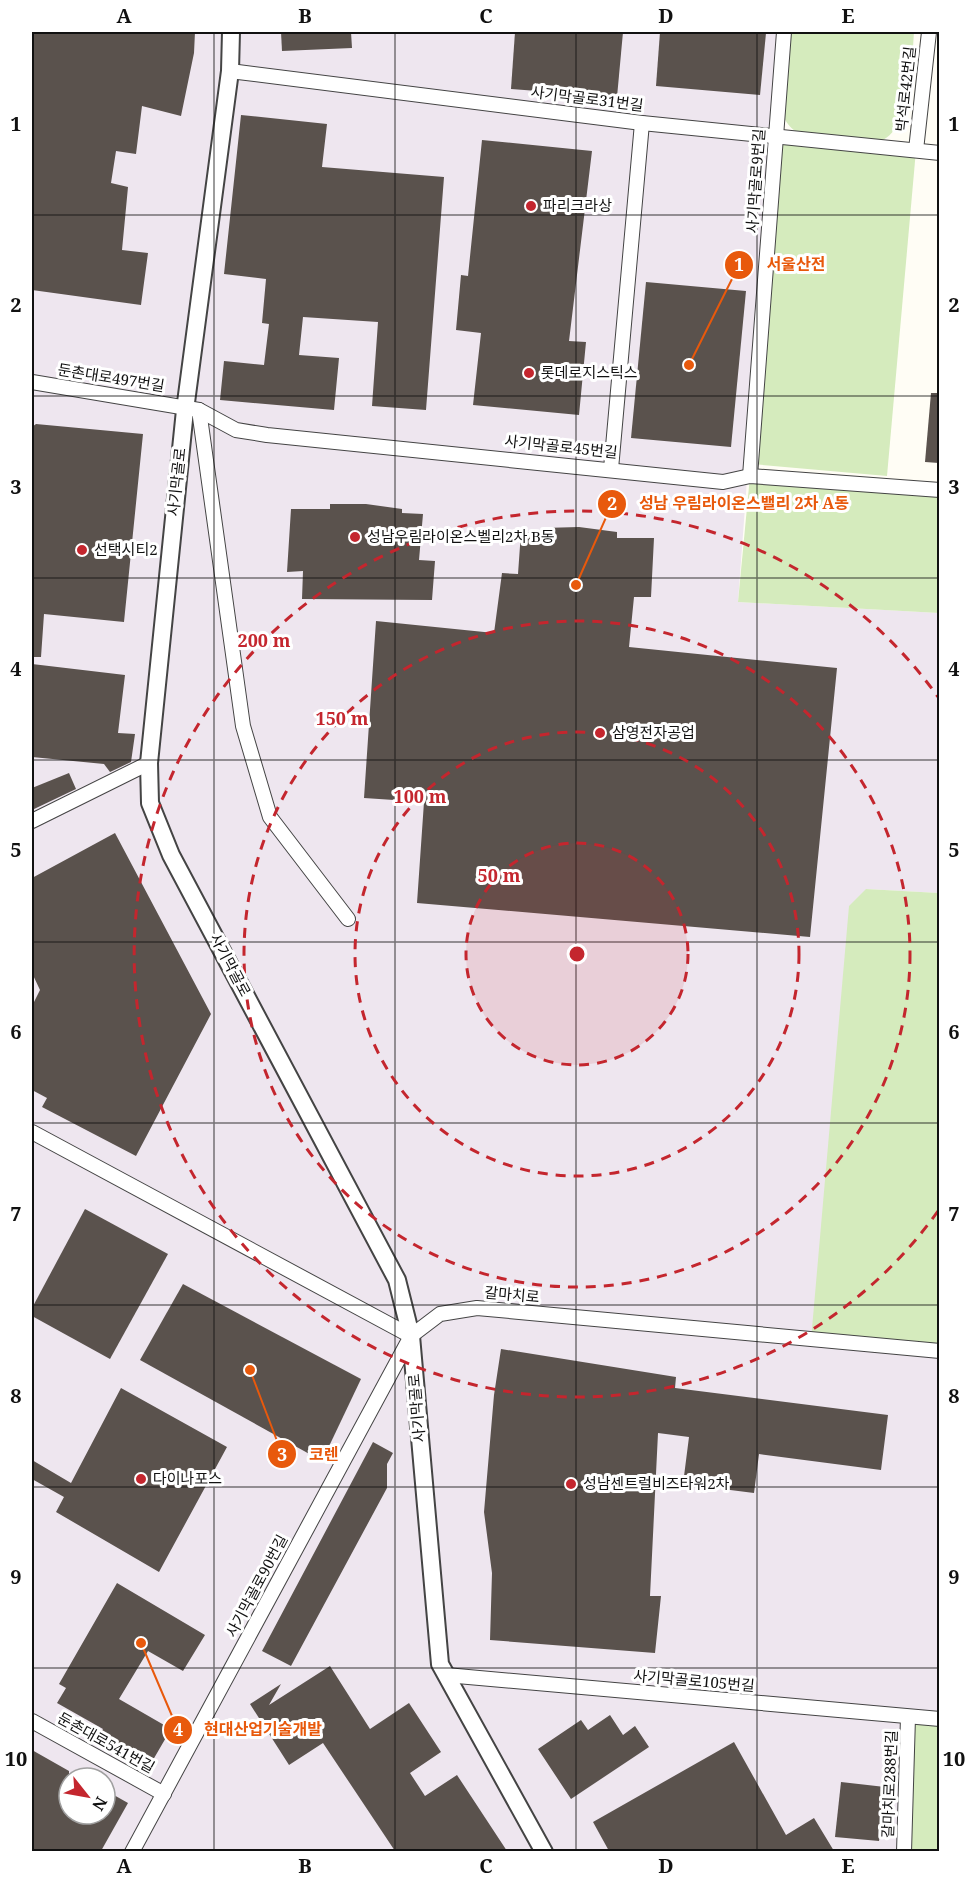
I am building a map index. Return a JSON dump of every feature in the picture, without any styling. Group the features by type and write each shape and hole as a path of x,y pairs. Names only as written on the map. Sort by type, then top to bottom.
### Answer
{"street":[{"name":"사기막골로","path":"231,32 230,71 149,763 150,803 171,855 397,1280 411,1336 440,1664 544,1851"},
{"name":"사기막골로9번길","path":"750,476 784,32"},
{"name":"박석로42번길","path":"916,150 929,32"},
{"name":"사기막골로31번길","path":"230,71 642,123 939,153"},
{"path":"611,469 642,123"},
{"name":"둔촌대로497번길","path":"32,382 192,409"},
{"path":"192,409 246,737 270,816 348,919"},
{"name":"사기막골로45번길","path":"192,409 236,430 267,435 723,482 750,476 939,490"},
{"path":"32,821 149,763"},
{"path":"32,1132 411,1336"},
{"name":"갈마치로","path":"411,1336 440,1314 477,1308 939,1352"},
{"name":"사기막골로90번길","path":"132,1851 411,1336"},
{"name":"사기막골로105번길","path":"446,1675 939,1719"},
{"name":"갈마치로288번길","path":"904,1851 908,1716"},
{"name":"둔촌대로541번길","path":"32,1721 164,1794"}],"shaded area":[{"path":"32,32 780,32 738,602 939,613 939,893 866,889 939,1351 939,1724 904,1851 32,1852"}],"green space":[{"path":"789,32 914,32 910,77 903,113 896,127 887,137 875,142 852,142 808,137 791,128 783,116"},
{"path":"776,138 916,150 887,476 752,464"},
{"path":"750,476 939,488 939,613 738,602"},
{"path":"866,889 939,893 939,1351 811,1340 849,906"},
{"path":"908,1717 939,1719 939,1851 904,1852"}],"building":[{"path":"32,32 195,32 194,53 181,116 142,106 136,154 116,151 111,183 128,187 122,250 148,253 141,305 32,290"},
{"path":"281,32 351,32 352,48 282,51"},
{"path":"515,32 623,32 617,97 511,89"},
{"path":"660,32 766,33 760,95 656,86"},
{"path":"241,115 327,124 322,167 444,177 426,410 372,406 378,322 303,317 299,355 339,358 334,410 220,400 224,361 264,365 269,324 262,323 266,279 224,274"},
{"path":"482,140 592,151 569,341 586,342 579,415 473,405 481,333 456,330 461,275 468,276"},
{"path":"646,282 746,291 731,447 631,438"},
{"path":"931,393 939,393 939,463 925,462"},
{"name":"선택시티2","path":"36,424 143,434 124,622 44,614 41,657 32,657 32,427"},
{"name":"성남우림라이온스벨리2차 B동","path":"330,504 366,504 402,509 402,513 423,514 419,560 435,561 432,600 302,599 303,571 287,572 291,509 330,509"},
{"name":"삼영전자공업","path":"579,527 617,532 617,538 654,538 651,597 634,597 629,647 837,668 810,937 417,903 424,802 364,798 376,621 494,633 502,573 518,574 521,532 543,532 543,528"},
{"path":"32,664 125,675 118,733 135,734 131,762 110,772 104,764 32,757"},
{"path":"69,773 76,789 32,810 32,788"},
{"path":"115,833 211,1014 136,1156 42,1107 47,1098 32,1090 32,1006 40,990 32,973 32,878"},
{"path":"85,1209 168,1254 110,1359 32,1316 32,1308"},
{"path":"183,1284 361,1379 322,1461 140,1360"},
{"name":"성남센트럴비즈타워2차","path":"501,1349 676,1377 675,1388 888,1415 881,1470 759,1454 754,1493 683,1484 689,1437 658,1433 650,1596 661,1596 655,1653 490,1640 492,1573 484,1512 494,1395"},
{"name":"다이나포스","path":"121,1388 227,1447 159,1572 56,1512 64,1497 32,1479 32,1460 71,1483"},
{"path":"373,1442 393,1453 387,1464 387,1488 291,1666 262,1651"},
{"path":"117,1583 205,1635 183,1671 148,1651 119,1699 171,1729 146,1772 95,1743 103,1729 57,1703 66,1688 59,1684"},
{"path":"330,1666 370,1729 409,1703 441,1752 410,1773 425,1796 457,1775 507,1851 395,1851 323,1743 289,1765 250,1704 281,1684 269,1705"},
{"path":"610,1715 623,1735 635,1726 649,1747 571,1799 538,1749 581,1720 588,1730"},
{"path":"734,1742 786,1835 814,1818 834,1851 609,1851 593,1822"},
{"path":"32,1750 60,1766 57,1766 57,1826 115,1826 101,1851 32,1851"},
{"path":"841,1782 885,1787 879,1841 835,1837"},
{"path":"117,1797 128,1803 117,1823"}],"place":[{"name":"파리크라상","path":"531,206"},
{"name":"서울산전","path":"689,365"},
{"name":"롯데로지스틱스","path":"529,373"},
{"name":"성남우림라이온스벨리2차 B동","path":"355,537"},
{"name":"선택시티2","path":"82,550"},
{"name":"성남 우림라이온스밸리 2차 A동","path":"576,585"},
{"name":"삼영전자공업","path":"600,733"},
{"name":"코렌","path":"250,1370"},
{"name":"다이나포스","path":"141,1479"},
{"name":"성남센트럴비즈타워2차","path":"571,1484"},
{"name":"현대산업기술개발","path":"141,1643"}]}
